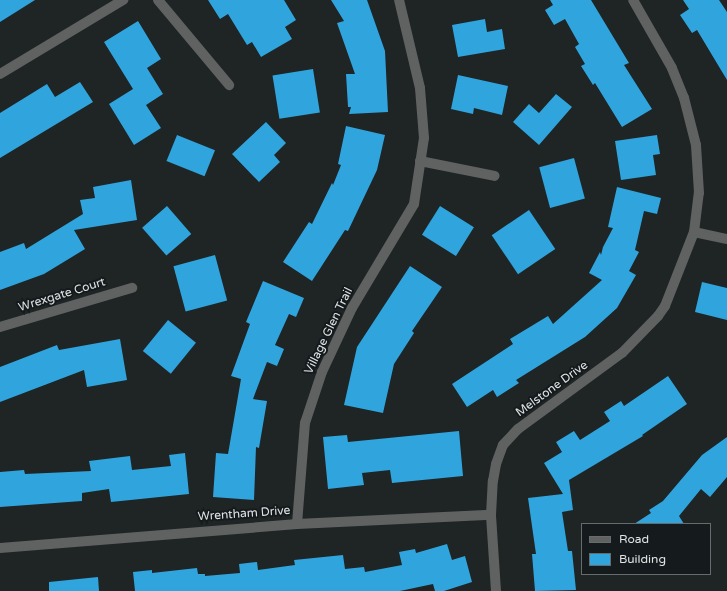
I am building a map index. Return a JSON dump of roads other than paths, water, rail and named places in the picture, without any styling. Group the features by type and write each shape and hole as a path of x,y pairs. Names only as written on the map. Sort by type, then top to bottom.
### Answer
{"street":[{"path":"0,74 123,0"},
{"path":"158,0 229,85"},
{"name":"Village Glen Trail","path":"297,524 305,423 322,372 352,308 414,204 424,138 420,88 399,0"},
{"name":"Melstone Drive","path":"496,591 491,515 494,476 503,445 518,430 622,353 658,316 665,306 694,232 698,194 696,145 684,98 672,68 633,0"},
{"path":"420,161 495,176"},
{"path":"694,232 727,239"},
{"name":"Wrexgate Court","path":"0,327 132,288"},
{"name":"Wrentham Drive","path":"0,548 297,524 491,515"}]}
